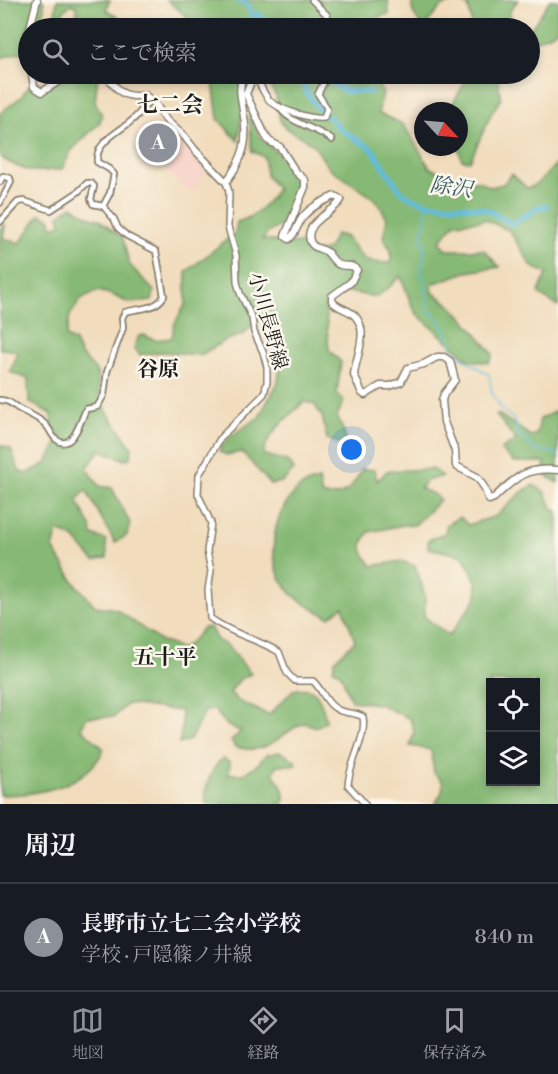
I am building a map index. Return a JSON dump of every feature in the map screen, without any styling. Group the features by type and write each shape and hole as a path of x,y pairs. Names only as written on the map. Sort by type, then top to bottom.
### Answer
{"main road":[{"path":"33,18 38,0"},
{"path":"312,0 328,18"},
{"path":"34,84 34,87 42,92 54,84"},
{"path":"113,84 121,93 128,96 145,95 226,182 239,163 246,144 244,112 239,97 241,84"},
{"path":"248,84 246,94 265,135 269,141 280,147 305,180 305,187 285,236 288,239 292,237 303,217 312,208 336,196 341,200 339,204 319,218 310,232 310,241 314,246 327,252 336,263 353,265 357,270 351,282 332,296 332,301 357,319 361,332 359,357 354,375 362,393 365,395 380,386 401,382 408,368 424,364 437,357 444,357 450,361 455,380 442,400 444,422 455,451 456,466 477,477 489,500 520,475 539,469 558,470"},
{"path":"260,84 268,99 279,106 314,118 324,118 327,108 318,94 323,84"},
{"name":"小川長野線","path":"226,182 229,192 228,227 236,255 237,282 263,352 267,367 267,382 264,394 221,437 199,475 198,495 211,523 207,551 211,571 208,590 210,618 238,635 279,652 291,678 295,681 313,681 338,711 356,713 363,717 364,726 348,784 364,804"}],"street":[{"path":"103,206 110,193 114,174 97,162 98,154 107,139 132,121 150,100"},
{"path":"279,106 281,111 306,127 322,132 332,140"},
{"path":"0,190 3,176 9,178 11,182 0,203"},
{"path":"0,222 18,201 51,210 78,192 87,183 94,186 91,202 103,206 118,228 127,236 156,251 164,296 161,301 150,307 125,312 122,318 123,328 107,372 103,399 98,407 86,410 78,430 68,441 57,440 46,425 19,409 9,400 0,400"}],"shaded area":[{"path":"163,119 178,132 209,167 193,192 184,188 163,167 164,165 135,148 137,141 134,138 142,126 151,132"}],"green space":[{"path":"0,0 44,0 44,18 18,18 18,53 0,58"},
{"path":"57,0 110,0 106,9 119,18 76,18 77,8 71,4 54,18"},
{"path":"167,0 388,0 389,14 377,18 187,17"},
{"path":"413,0 518,0 510,11 509,18 471,18 468,6 459,1 442,6 432,18 416,18"},
{"path":"550,0 558,0 558,28 553,33 540,38 540,18 538,18"},
{"path":"97,84 95,102 102,115 100,122 71,151 62,169 43,171 23,169 0,157 0,113 21,97 28,87"},
{"path":"213,84 247,84 238,141 218,119"},
{"path":"268,84 377,84 383,93 378,113 403,124 414,142 414,156 423,156 430,168 464,181 479,181 491,187 503,184 512,174 527,188 539,182 555,165 558,166 558,306 538,294 547,273 532,267 510,231 486,220 455,223 440,241 447,250 484,250 500,267 466,272 432,284 433,293 458,312 493,354 489,363 469,360 418,315 412,307 400,276 376,297 348,292 325,302 329,350 341,362 337,394 344,401 337,416 347,446 327,439 322,416 314,404 304,402 279,426 265,447 263,454 289,462 294,470 283,481 271,485 242,452 226,455 219,451 229,437 259,417 278,382 282,351 281,331 260,319 242,335 226,340 201,355 163,352 140,355 134,348 139,336 144,335 155,340 172,338 174,325 186,303 186,272 235,233 237,222 260,210 277,189 266,175 264,157 252,151 249,115 261,138 281,156 298,180 298,190 283,224 262,239 290,244 301,243 316,252 328,249 336,234 346,237 363,258 370,262 391,263 391,250 383,238 387,219 379,204 328,167 313,144 287,129 280,121 276,96"},
{"path":"464,84 499,84 501,99 492,112 470,161 462,160 461,156 468,156 468,102 453,102"},
{"path":"72,206 100,220 123,238 129,264 154,291 152,301 129,303 98,291 82,298 70,315 66,337 75,342 81,355 97,372 99,393 107,412 132,448 131,457 125,460 100,450 87,468 99,486 112,488 130,523 127,535 115,543 86,490 77,500 91,527 92,535 106,540 107,558 94,561 74,538 58,531 53,548 74,582 95,606 116,609 159,640 182,649 203,628 210,627 217,640 228,646 251,674 240,679 230,692 238,701 269,715 293,690 308,689 316,693 323,707 326,721 317,727 304,723 262,748 248,749 235,747 231,741 241,731 228,726 214,710 205,711 190,740 179,744 182,727 181,711 127,704 114,717 87,717 81,728 104,749 86,772 60,786 30,793 0,795 0,445 11,449 19,471 26,474 47,463 60,437 52,425 51,414 29,402 28,379 10,372 18,353 13,350 0,349 0,230 5,225 3,238 20,243 40,214 51,219 52,227 61,224 59,215"},
{"path":"558,410 558,483 543,474 545,462 514,462 501,450 516,440 496,415 500,415 531,436 537,434 540,419"},
{"path":"362,469 375,470 377,481 387,471 432,469 443,476 426,481 420,488 437,496 440,500 415,525 369,532 362,549 372,566 401,561 415,566 422,585 424,616 449,636 477,597 476,581 463,556 428,548 428,540 445,533 447,524 460,517 468,525 496,516 523,491 533,485 545,492 553,510 558,511 558,804 435,804 442,792 443,782 434,773 431,750 410,746 414,732 410,719 379,704 351,701 341,674 333,669 335,660 355,641 343,607 329,617 294,596 276,567 274,539 282,512 300,487 319,480 322,495 330,496 342,494 351,487"},
{"path":"280,752 295,760 296,765 277,765 273,774 284,791 283,804 206,804 205,792 209,779 223,758 230,763 229,774 243,774 257,765 266,755"}],"waterway":[{"name":"除沢","path":"237,0 248,5 252,16 260,14 262,18"},
{"name":"除沢","path":"304,84 307,94 324,115 340,129 372,149 399,189 408,196 439,205 487,210 512,224 537,207 547,206"},
{"path":"334,84 345,91 370,92"},
{"path":"426,204 421,239 425,247 421,275 425,281 429,311 441,322 454,352 489,375 492,393 502,410 514,419 519,435 535,450 553,452 558,455"}],"place":[{"name":"長野市立七二会小学校","path":"158,143"}],"district":[{"name":"七二会","path":"170,105"},
{"name":"谷原","path":"158,370"},
{"name":"五十平","path":"165,658"}]}
